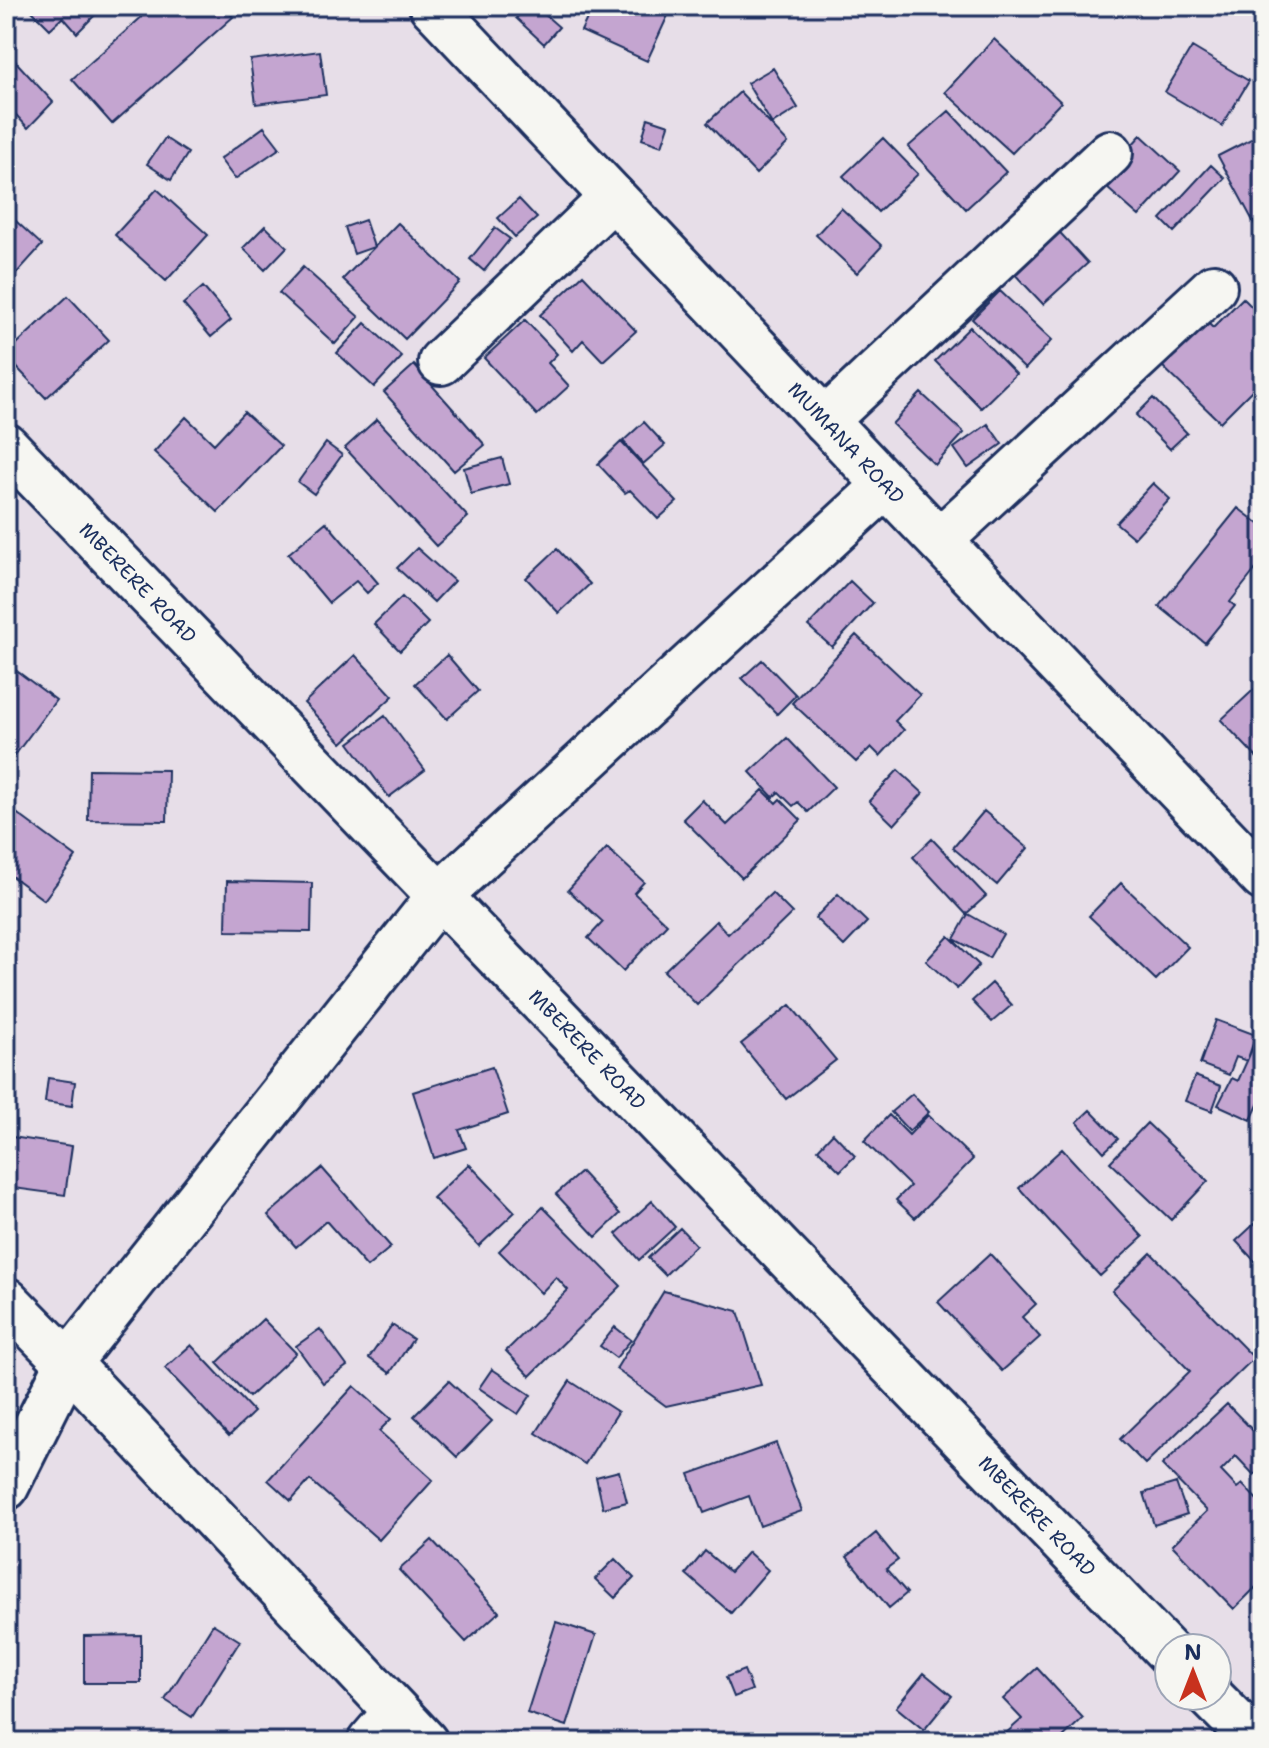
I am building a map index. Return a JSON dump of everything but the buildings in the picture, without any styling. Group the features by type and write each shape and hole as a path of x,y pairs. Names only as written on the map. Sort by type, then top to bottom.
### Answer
{"street":[{"name":"MUMANA ROAD","path":"432,6 1263,878"},
{"path":"825,421 1110,153"},
{"path":"441,362 613,197"},
{"path":"940,540 1214,287"},
{"name":"MBERERE ROAD","path":"6,446 1153,1636"},
{"path":"6,1487 68,1363 440,895 886,485"},
{"path":"6,1300 68,1363 397,1732"},
{"path":"1227,1712 1251,1734"}],"waterway":[{"path":"1244,6 1263,22"}]}
